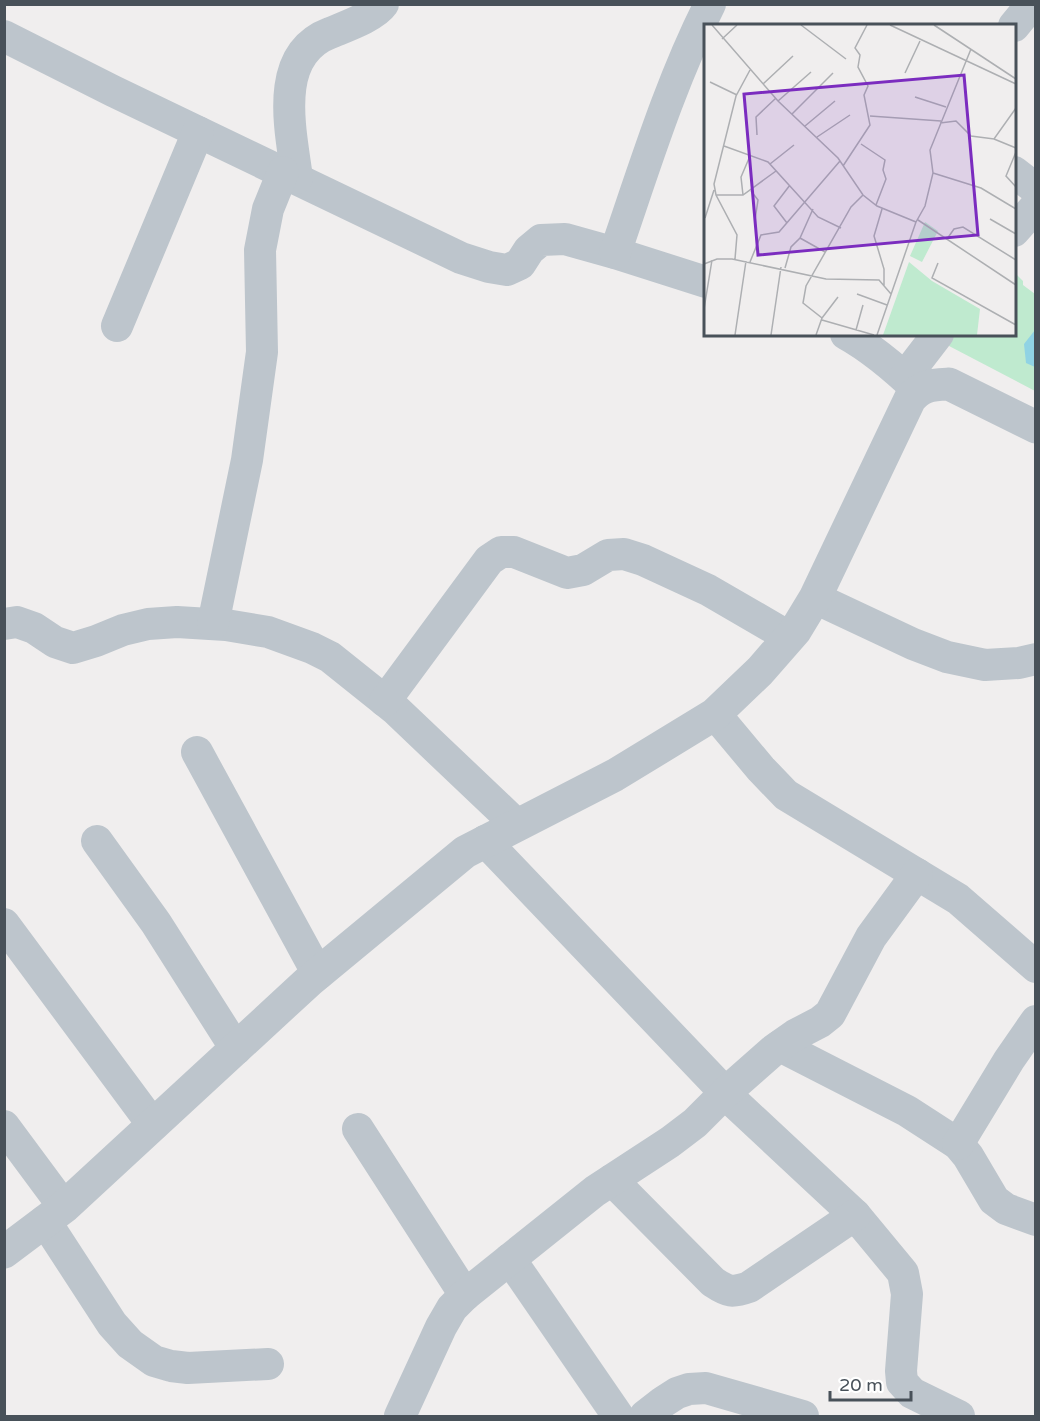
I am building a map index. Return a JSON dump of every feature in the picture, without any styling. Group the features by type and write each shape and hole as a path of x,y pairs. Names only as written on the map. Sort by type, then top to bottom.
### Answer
{"street":[{"path":"213,624 247,460 262,352 260,250 268,209 290,175 289,110 292,75 304,50 322,36 352,24 379,9 382,4"},
{"path":"615,253 667,104 694,36 710,4"},
{"path":"1016,24 1032,4"},
{"path":"4,36 113,91 461,258 507,270 520,264 529,250 541,240 565,239 704,282"},
{"path":"117,326 198,132"},
{"path":"1016,174 1035,189"},
{"path":"1016,229 1035,206"},
{"path":"849,336 912,383 949,384 1035,427"},
{"path":"4,1252 55,1214 318,974 465,852 615,775 716,714 760,671 795,631 815,598 910,399 912,383 937,336"},
{"path":"385,701 489,560 501,552 514,552 567,573 583,570 608,555 624,554 643,560 708,590 789,637"},
{"path":"815,598 913,644 947,657 985,665 1019,663 1035,659"},
{"path":"4,624 17,622 34,628 55,642 73,648 123,630 148,624 177,622 213,624 268,632 312,648 330,657 395,709 517,825"},
{"path":"716,714 761,769 786,795 957,899 1035,967"},
{"path":"196,752 318,974"},
{"path":"98,841 156,923 236,1049"},
{"path":"486,841 725,1093 855,1215 903,1273 907,1294 902,1382 912,1393 959,1416"},
{"path":"400,1416 452,1308 465,1295 595,1191 695,1123 725,1093 780,1046 830,1014 871,937 917,874"},
{"path":"4,924 153,1125"},
{"path":"958,1144 1035,1021"},
{"path":"780,1046 907,1111 958,1144 968,1156 994,1200 1006,1209 1035,1220"},
{"path":"4,1126 55,1214 112,1324 130,1344 154,1361 171,1366 188,1368 268,1364"},
{"path":"358,1129 465,1295"},
{"path":"612,1180 713,1282 724,1290 735,1292 748,1287 855,1215"},
{"path":"510,1259 618,1416"},
{"path":"645,1416 677,1393 689,1389 706,1388 803,1416"}],"green space":[{"path":"1016,274 1023,281 1023,285 1035,294 1035,391 930,336 1016,336"}],"water":[{"path":"1035,330 1035,367 1026,363 1024,344"}]}
